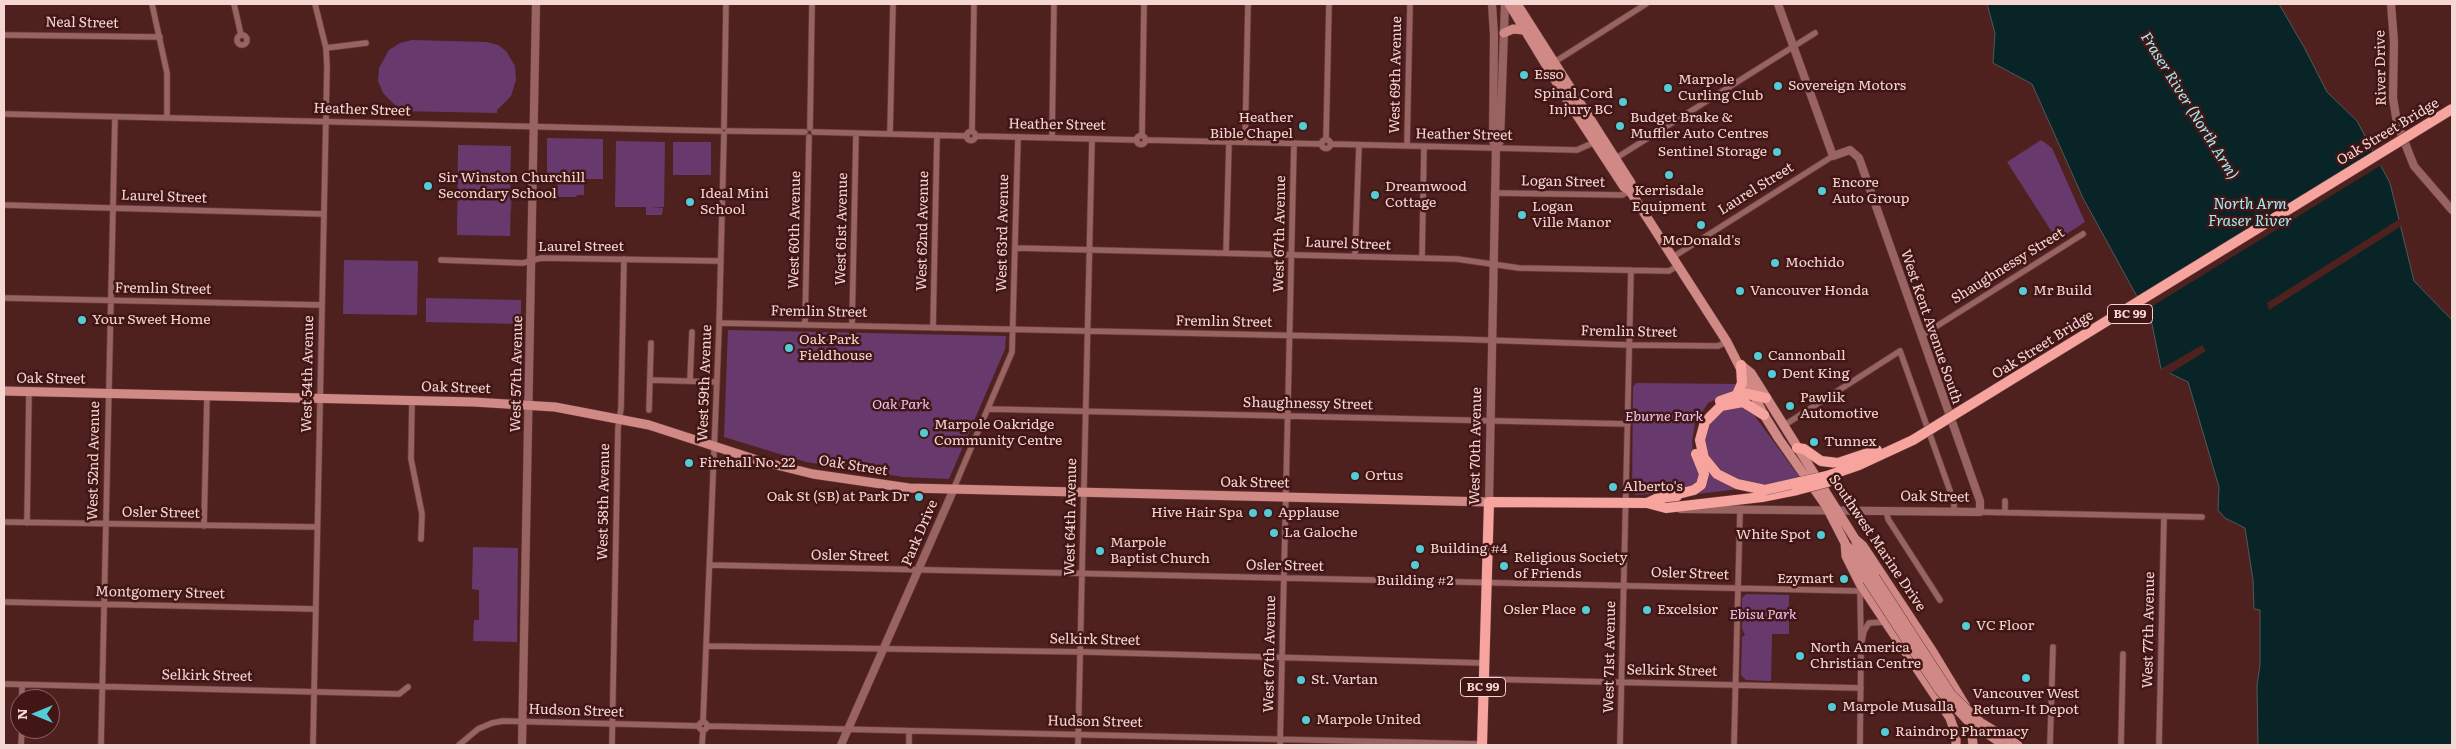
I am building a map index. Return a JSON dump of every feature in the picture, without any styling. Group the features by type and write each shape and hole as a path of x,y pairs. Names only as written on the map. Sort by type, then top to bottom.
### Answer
{"highway":[{"name":"Oak Street Bridge","path":"1762,492 1826,476 1859,465 1912,440 2452,108"},
{"name":"Oak Street Bridge","path":"1762,492 1828,482 1860,471 1915,446 2452,116"},
{"path":"1737,394 1742,383 1741,365"},
{"path":"1670,496 1694,490 1701,485 1704,474 1694,445 1697,424 1702,414 1714,404 1737,394 1766,398"},
{"path":"1762,492 1730,481 1718,474 1704,458 1700,440 1704,422 1721,406 1743,402 1764,415"},
{"path":"1797,448 1804,449 1821,461 1838,463 1872,452 1947,414 1966,408"},
{"name":"Oak Street","path":"1647,504 1658,498 1670,496 1762,492"},
{"name":"Oak Street","path":"1489,502 1647,504 1666,508 1762,492"},
{"name":"West 70th Avenue","path":"1482,745 1489,502"}],"main road":[{"name":"Southwest Marine Drive","path":"1509,4 1524,30 1550,65 1612,160 1624,187 1630,190 1727,342 1741,365 1764,415 1833,510 1855,539 1863,546 1960,697 1971,723 1973,745"},
{"name":"Southwest Marine Drive","path":"1517,4 1595,142 1612,160"},
{"path":"1504,33 1513,29 1524,30"},
{"name":"Southwest Marine Drive","path":"1741,365 1751,373 1833,510 1844,544 1852,552 1865,583"},
{"name":"Oak Street","path":"4,391 320,400 412,400 529,405 620,418 669,430 760,461 836,479 890,487 1489,502"},
{"path":"1855,539 1865,583 1885,622 1950,718 1960,745"},
{"path":"1865,583 1939,690 1967,720 2004,745"},
{"path":"1865,583 1951,694 1980,722 2018,745"},
{"path":"1956,735 1956,745"}],"street":[{"path":"152,4 167,73 167,118"},
{"path":"234,4 241,35"},
{"name":"West 54th Avenue","path":"313,745 326,48 315,4"},
{"name":"West 57th Avenue","path":"522,745 536,4"},
{"name":"West 59th Avenue","path":"702,745 720,322 726,4"},
{"name":"West 60th Avenue","path":"805,324 812,4"},
{"path":"890,134 893,4"},
{"path":"971,134 974,4"},
{"path":"1052,138 1054,4"},
{"path":"1141,138 1144,4"},
{"path":"1246,142 1248,4"},
{"path":"1326,143 1329,4"},
{"name":"West 69th Avenue","path":"1407,146 1410,4"},
{"name":"West 70th Avenue","path":"1489,502 1496,148 1493,141 1492,123 1494,35 1492,4"},
{"name":"West 70th Avenue","path":"1496,148 1500,141 1505,4"},
{"path":"1550,65 1646,4"},
{"path":"1778,4 1833,156"},
{"name":"River Drive","path":"2391,4 2394,29 2393,98 2399,132 2414,166 2452,210"},
{"path":"1612,160 1815,33"},
{"name":"Neal Street","path":"4,35 160,37"},
{"path":"326,48 366,43"},
{"name":"Heather Street","path":"4,114 856,134 971,134 1052,138 1141,138 1294,144 1326,143 1577,150 1595,142"},
{"name":"West 52nd Avenue","path":"101,745 115,117"},
{"name":"West 61st Avenue","path":"852,325 856,134"},
{"name":"West 62nd Avenue","path":"933,328 937,135"},
{"name":"West 63rd Avenue","path":"1014,329 1018,137"},
{"name":"West 64th Avenue","path":"1078,745 1092,139"},
{"path":"1226,253 1229,142"},
{"name":"West 67th Avenue","path":"1280,743 1294,144"},
{"path":"1355,256 1359,145"},
{"path":"1422,258 1424,147"},
{"name":"Laurel Street","path":"1674,257 1833,156 1846,150 1855,152"},
{"name":"West Kent Avenue South","path":"1855,152 1859,158 1980,501 1980,512"},
{"name":"Logan Street","path":"1494,193 1622,196 1630,190"},
{"name":"Laurel Street","path":"4,205 324,214"},
{"name":"Shaughnessy Street","path":"1921,336 2083,234"},
{"name":"Laurel Street","path":"1015,248 1456,259 1519,268 1669,271 1679,265"},
{"name":"Laurel Street","path":"442,260 523,262 540,258 720,261"},
{"name":"West 58th Avenue","path":"612,745 624,259"},
{"name":"West 71st Avenue","path":"1620,745 1631,270"},
{"name":"Fremlin Street","path":"4,298 322,305"},
{"name":"Fremlin Street","path":"720,322 1455,339 1629,345 1718,346 1727,342"},
{"name":"Park Drive","path":"842,745 1010,360 1014,329"},
{"path":"690,382 692,332"},
{"path":"649,410 651,343"},
{"path":"1783,426 1900,351 1954,502 1954,512"},
{"path":"650,380 717,382"},
{"path":"27,523 29,392"},
{"path":"204,526 207,396"},
{"path":"412,400 411,459 422,514 421,539"},
{"name":"Shaughnessy Street","path":"988,409 1628,424"},
{"path":"2005,500 2005,513"},
{"name":"Oak Street","path":"1666,508 1740,511 1886,510 2202,517"},
{"path":"1886,510 1888,519 1940,600"},
{"path":"1734,745 1740,511"},
{"name":"West 77th Avenue","path":"2159,745 2164,516"},
{"name":"Osler Street","path":"4,522 317,528"},
{"name":"Osler Street","path":"710,565 1738,588 1865,583"},
{"path":"1860,745 1865,583"},
{"name":"Montgomery Street","path":"4,602 315,609"},
{"path":"1862,646 1864,631 1869,623 1885,622"},
{"name":"Selkirk Street","path":"706,646 1080,652 1484,663"},
{"path":"2050,745 2053,647"},
{"path":"2121,745 2123,654"},
{"name":"Selkirk Street","path":"1483,679 1861,688"},
{"name":"Selkirk Street","path":"4,684 400,694 408,687"},
{"name":"Hudson Street","path":"459,745 478,729 492,723 523,722 1079,734 1280,743 1482,745"},
{"path":"909,731 909,745"}],"green space":[{"path":"412,40 486,42 498,45 506,51 515,66 516,80 511,96 497,110 497,113 397,111 397,107 383,93 378,81 379,68 389,50 400,43"},
{"path":"547,138 603,139 603,179 547,179"},
{"path":"2041,140 2052,148 2085,222 2057,240 2007,162"},
{"path":"616,141 665,142 664,207 651,207 663,208 662,215 646,215 646,207 615,207"},
{"path":"673,142 711,142 711,175 673,175"},
{"path":"458,145 511,146 510,236 457,235"},
{"path":"558,180 576,180 576,184 584,184 584,195 557,197"},
{"path":"344,260 418,261 417,315 343,314"},
{"path":"426,298 521,300 521,324 426,322"},
{"name":"Oak Park","path":"728,330 1006,336 1005,349 949,479 903,477 806,462 724,437"},
{"name":"Eburne Park","path":"1636,383 1740,384 1736,390 1708,403 1695,423 1692,442 1693,452 1700,472 1698,485 1664,493 1636,495 1632,493 1633,387"},
{"path":"1740,407 1752,412 1801,479 1772,484 1746,484 1718,471 1704,452 1705,430 1720,411"},
{"path":"1705,468 1739,489 1697,494"},
{"path":"473,547 518,548 517,642 473,641 474,620 479,620 479,590 472,589"},
{"name":"Ebisu Park","path":"1746,594 1789,595 1789,634 1772,634 1771,681 1746,680 1741,675 1742,637 1745,635 1742,629 1742,598"}],"water":[{"name":"North Arm Fraser River","path":"1987,4 2279,4 2327,92 2357,121 2390,183 2414,281 2452,320 2452,745 2258,745 2257,685 2260,665 2260,610 2254,609 2253,580 2245,528 2225,518 2218,510 2219,487 2188,382 2161,369 2152,324 2083,198 2032,84 1993,63 1995,33"}],"pier":[{"path":"2376,150 2383,164 2143,312 2135,298"},
{"path":"2401,218 2403,225 2269,310 2267,303"},
{"path":"2202,345 2206,351 2167,375 2159,370"}],"place":[{"name":"Esso","path":"1524,75"},
{"name":"Sovereign Motors","path":"1778,86"},
{"name":"Marpole Curling Club","path":"1668,88"},
{"name":"Spinal Cord Injury BC","path":"1623,102"},
{"name":"Heather Bible Chapel","path":"1303,126"},
{"name":"Budget Brake & Muffler Auto Centres","path":"1620,126"},
{"name":"Sentinel Storage","path":"1777,152"},
{"name":"Kerrisdale Equipment","path":"1669,175"},
{"name":"Sir Winston Churchill Secondary School","path":"428,186"},
{"name":"Encore Auto Group","path":"1822,191"},
{"name":"Dreamwood Cottage","path":"1375,195"},
{"name":"Ideal Mini School","path":"690,202"},
{"name":"Logan Ville Manor","path":"1522,215"},
{"name":"McDonald's","path":"1701,225"},
{"name":"Mochido","path":"1775,263"},
{"name":"Vancouver Honda","path":"1740,291"},
{"name":"Mr Build","path":"2023,291"},
{"name":"Your Sweet Home","path":"82,320"},
{"name":"Oak Park Fieldhouse","path":"789,348"},
{"name":"Cannonball","path":"1758,356"},
{"name":"Dent King","path":"1772,374"},
{"name":"Pawlik Automotive","path":"1790,406"},
{"name":"Marpole Oakridge Community Centre","path":"924,433"},
{"name":"Tunnex","path":"1814,442"},
{"name":"Firehall No. 22","path":"689,463"},
{"name":"Ortus","path":"1355,476"},
{"name":"Alberto's","path":"1613,487"},
{"name":"Oak St (SB) at Park Dr","path":"919,497"},
{"name":"Hive Hair Spa","path":"1253,513"},
{"name":"Applause","path":"1268,513"},
{"name":"La Galoche","path":"1274,533"},
{"name":"White Spot","path":"1821,535"},
{"name":"Building #4","path":"1420,549"},
{"name":"Marpole Baptist Church","path":"1100,551"},
{"name":"Building #2","path":"1415,565"},
{"name":"Religious Society of Friends","path":"1504,566"},
{"name":"Ezymart","path":"1844,579"},
{"name":"Osler Place","path":"1586,610"},
{"name":"Excelsior","path":"1647,610"},
{"name":"VC Floor","path":"1966,626"},
{"name":"North America Christian Centre","path":"1800,656"},
{"name":"Vancouver West Return-It Depot","path":"2026,678"},
{"name":"St. Vartan","path":"1301,680"},
{"name":"Marpole Musalla","path":"1832,707"},
{"name":"Marpole United","path":"1306,720"},
{"name":"Raindrop Pharmacy","path":"1885,732"}],"water label":[{"name":"Fraser River (North Arm)","path":"2189,106"}]}
